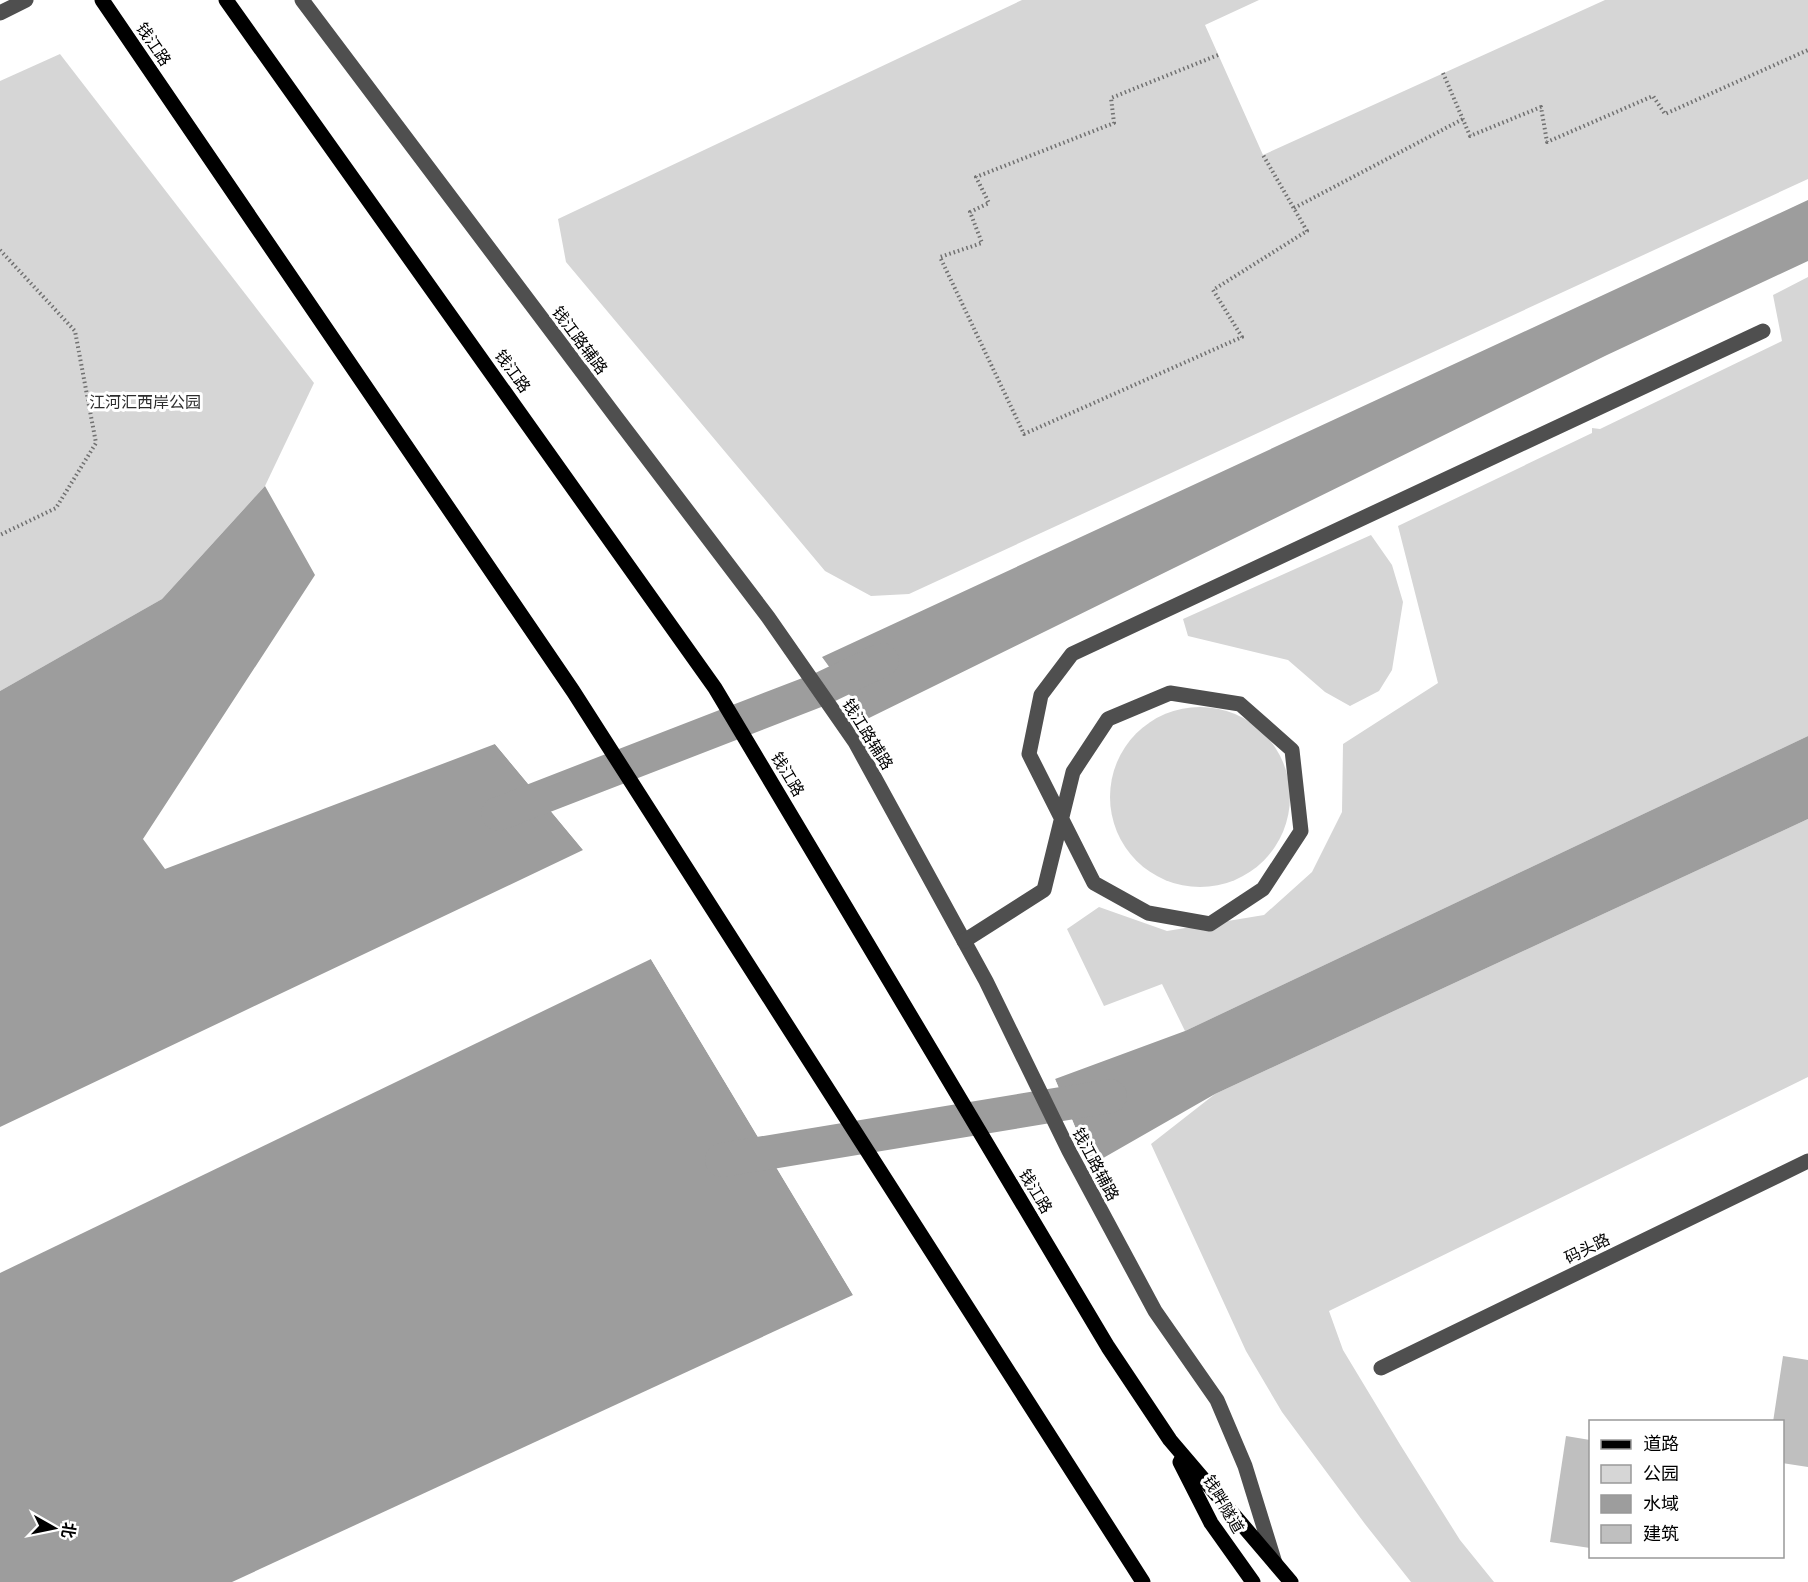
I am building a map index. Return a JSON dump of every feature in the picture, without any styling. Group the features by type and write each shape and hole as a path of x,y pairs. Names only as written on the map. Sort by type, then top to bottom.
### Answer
{"main road":[{"name":"钱江路","path":"102,0 573,691 1143,1582"},
{"name":"钱江路","path":"226,0 716,688 1108,1347 1170,1440 1291,1582"},
{"name":"钱畔隧道","path":"1170,1440 1211,1523 1253,1582"},
{"path":"1113,1536 1155,1582"}],"street":[{"path":"0,13 26,0"},
{"name":"钱江路辅路","path":"302,0 768,616 855,742 991,992 1068,1151 1155,1311 1217,1400 1245,1466 1275,1563"},
{"path":"964,942 1044,890 1073,772 1108,719 1170,693 1240,704 1293,750 1301,831 1263,889 1210,924 1148,913 1094,883 1029,754 1041,695 1072,654 1763,331"},
{"name":"码头路","path":"1381,1368 1808,1161"}],"path":[{"path":"1443,73 1470,136 1541,107 1547,142 1653,96 1665,114 1808,50"},
{"path":"1218,55 1111,98 1114,123 976,177 989,203 970,212 982,243 940,257 1024,434 1242,337 1213,290 1307,231 1263,155"},
{"path":"1293,208 1463,119"},
{"path":"0,250 75,331 96,443 56,508 0,535"}],"green space":[{"path":"1022,0 1259,0 1205,25 1263,155 1605,0 1808,0 1808,179 909,594 871,596 825,571 566,262 558,219"},
{"name":"江河汇西岸公园","path":"60,54 314,383 265,486 162,599 0,691 0,81"},
{"path":"1808,277 1808,736 1185,1031 1162,984 1104,1006 1067,929 1099,907 1167,931 1264,915 1312,872 1342,812 1343,744 1438,683 1398,526 1592,433 1592,428 1600,429 1782,341 1773,295"},
{"path":"1371,535 1392,565 1403,602 1392,670 1379,691 1350,706 1325,692 1288,660 1188,636 1183,619"},
{"path":"1200,707 1234,714 1263,734 1283,763 1290,797 1283,831 1263,860 1234,880 1200,887 1166,880 1137,860 1117,831 1110,797 1117,763 1137,734 1166,714"},
{"path":"1808,819 1808,1077 1329,1311 1343,1350 1401,1446 1460,1540 1494,1582 1411,1582 1282,1412 1246,1351 1151,1144 1215,1094"}],"water":[{"path":"1808,200 1808,261 1607,355 867,719 822,657"},
{"path":"265,486 315,575 143,839 165,869 495,744 583,850 0,1127 0,691 162,599"},
{"path":"1808,736 1808,819 1215,1094 1091,1165 1055,1079 1185,1031"},
{"path":"651,959 853,1295 232,1582 0,1582 0,1273"}],"pier":[{"path":"820,655 868,722 864,721 819,659"},
{"path":"498,742 586,848 585,852 495,744"},
{"path":"649,956 653,957 856,1294 855,1298"},
{"path":"1054,1077 1092,1167 1088,1166 1052,1081"}],"building":[{"path":"1783,1356 1808,1360 1808,1467 1784,1463 1784,1420 1773,1420"},
{"path":"1566,1436 1589,1440 1589,1548 1550,1542"}],"waterway":[{"path":"498,814 821,689 882,660"},
{"path":"722,1160 1110,1096"}]}
